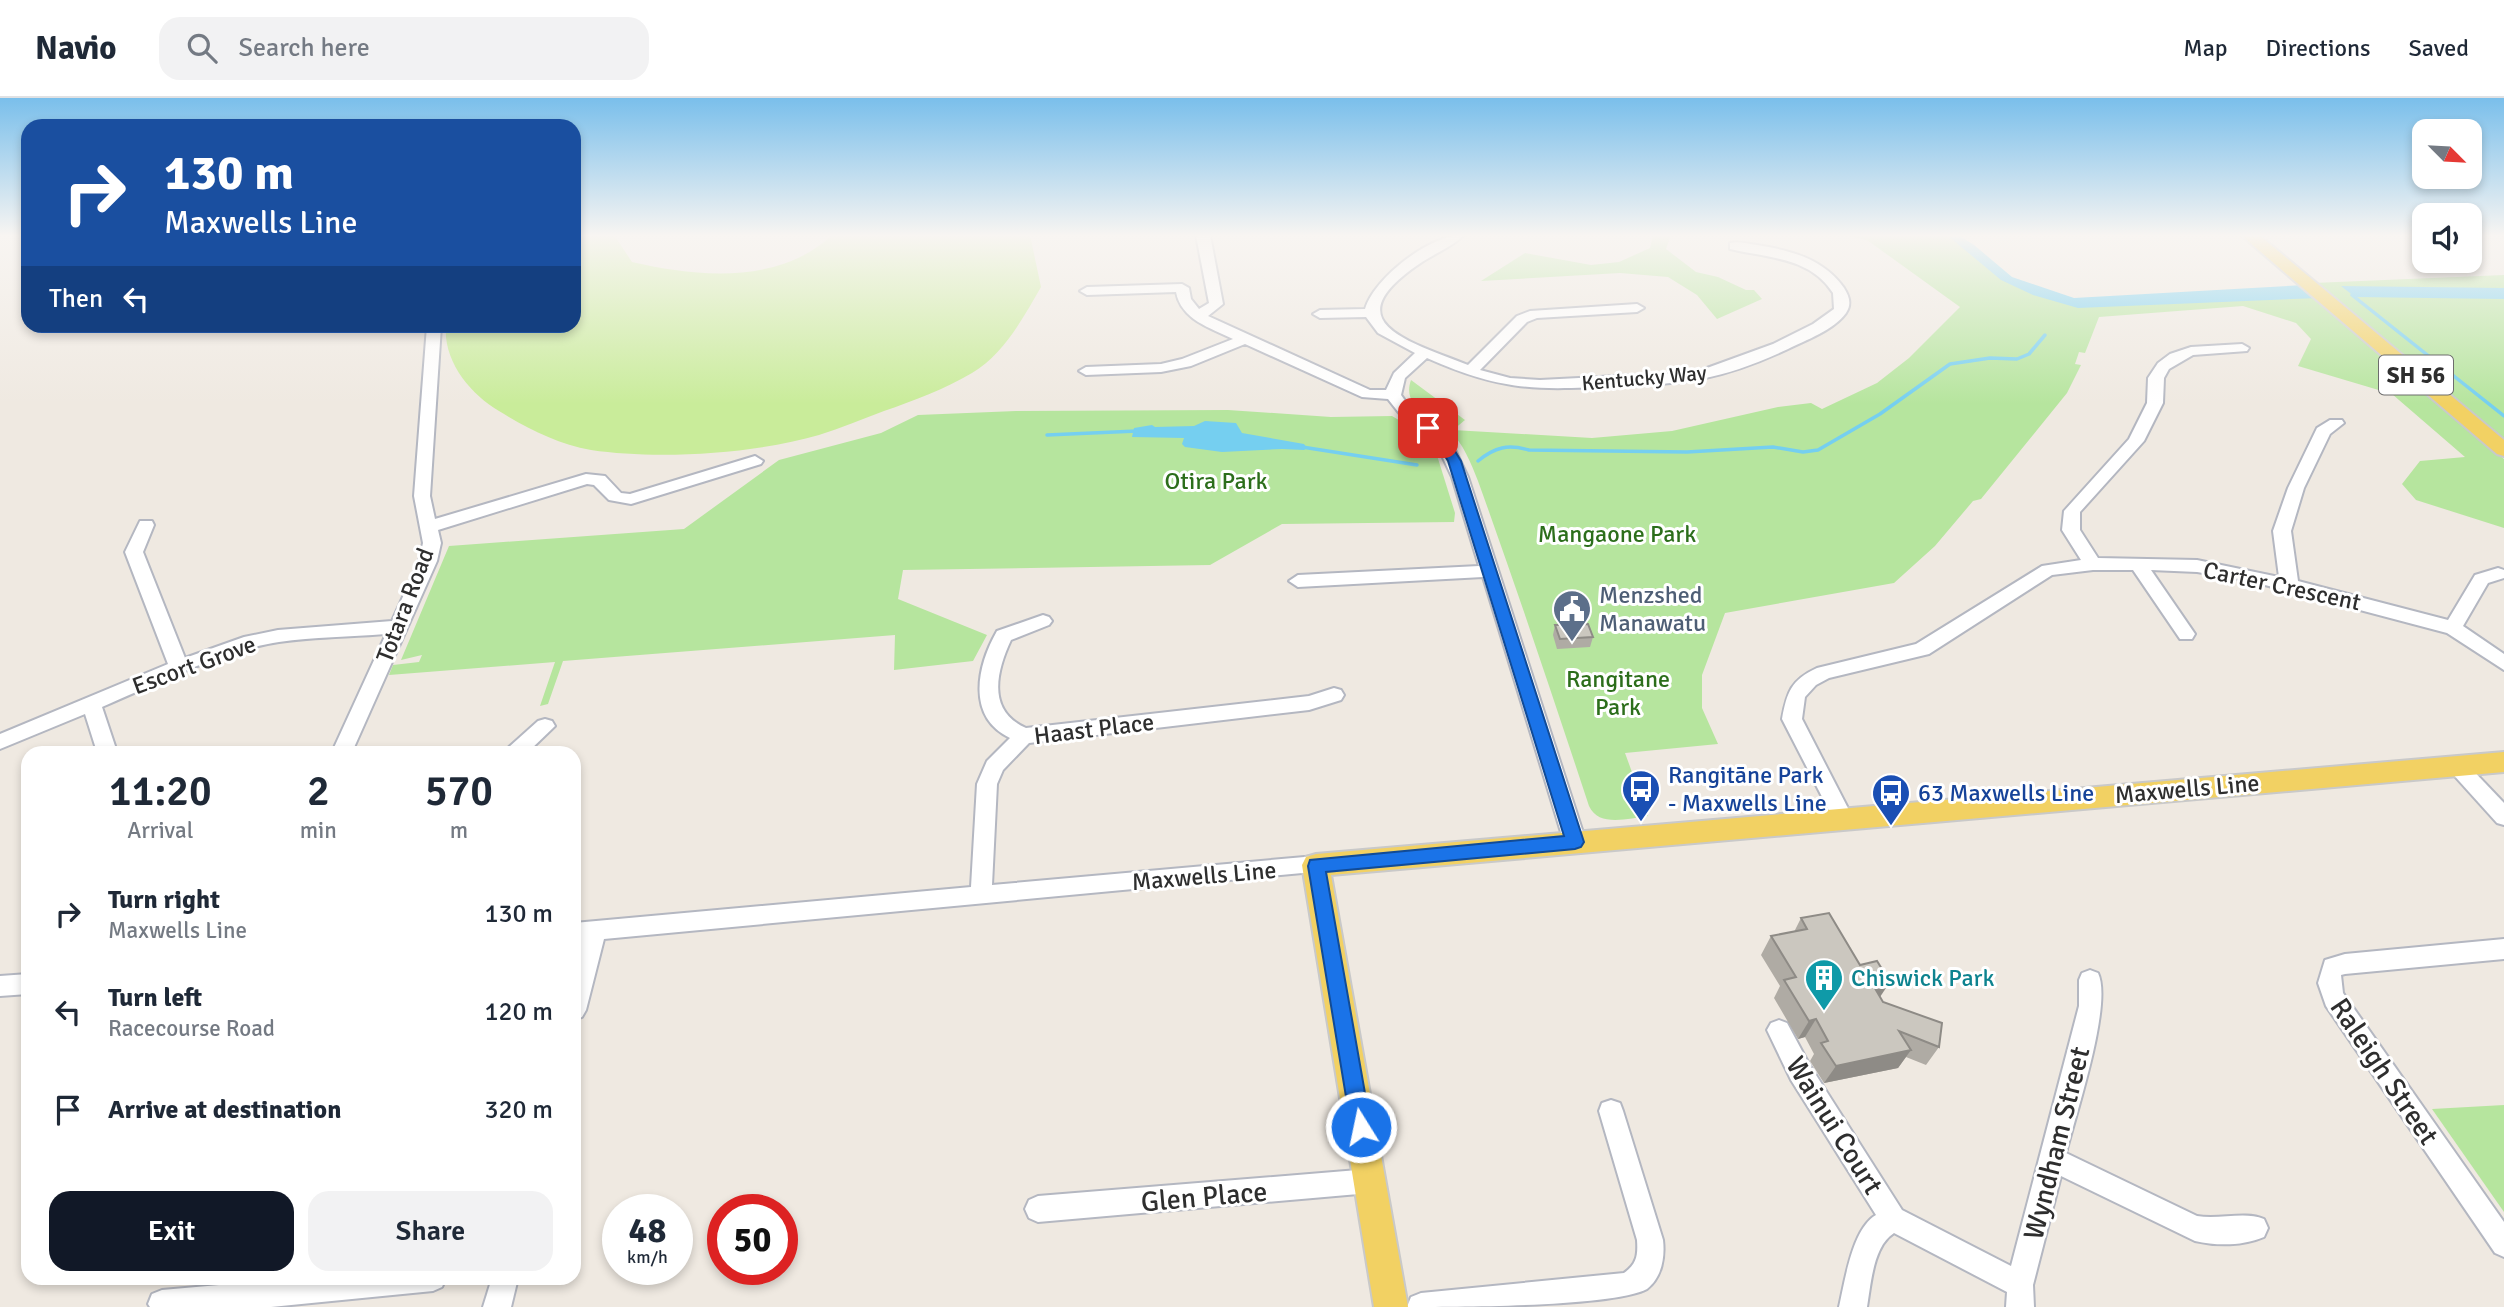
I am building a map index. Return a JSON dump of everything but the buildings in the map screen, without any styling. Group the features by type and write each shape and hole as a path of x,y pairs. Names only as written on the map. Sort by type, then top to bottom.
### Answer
{"main road":[{"name":"SH 56","path":"2318,291 2504,450"},
{"name":"Maxwells Line","path":"1316,866 2504,762"},
{"path":"1316,866 1391,1307"}],"street":[{"path":"1183,291 1184,299 1198,317 1367,394 1393,395"},
{"path":"1198,317 1216,304 1214,291"},
{"path":"1320,314 1372,313 1373,299 1379,291"},
{"name":"Kentucky Way","path":"1372,313 1381,328 1425,352 1470,371 1510,382 1539,385 1698,377 1726,370 1819,328 1839,314 1842,307 1838,291"},
{"path":"1470,371 1522,318 1553,311 1637,308"},
{"name":"Totara Road","path":"345,746 428,561 432,543 422,496 434,333"},
{"path":"1086,371 1161,368 1186,363 1245,339"},
{"path":"2092,564 2071,530 2072,511 2136,442 2155,402 2156,378 2163,366 2175,357 2191,351 2242,348"},
{"path":"1425,352 1399,377 1392,389 1393,395 1401,408 1436,433 1449,449 1575,842"},
{"path":"2289,583 2282,531 2296,488 2322,431 2336,422"},
{"path":"428,527 586,479 600,480 610,494 631,499 755,460"},
{"path":"146,525 134,552 179,667"},
{"name":"Carter Crescent","path":"1843,818 1792,719 1796,695 1809,680 1824,673 1922,649 2048,570 2092,564 2197,566 2289,583 2453,628 2504,663"},
{"path":"2138,564 2186,634"},
{"path":"1298,581 1490,571"},
{"path":"2453,628 2481,579 2498,574"},
{"path":"1024,736 1003,725 991,708 987,689 990,663 1004,636 1043,621"},
{"name":"Escort Grove","path":"0,742 179,667 251,642 278,636 398,627"},
{"name":"Haast Place","path":"981,895 987,784 994,766 1024,736 1309,703 1334,695"},
{"path":"92,705 105,746"},
{"path":"523,746 545,726"},
{"path":"2458,766 2504,817"},
{"name":"Maxwells Line","path":"584,931 1316,866"},
{"path":"581,955 584,931"},
{"name":"Raleigh Street","path":"2504,949 2344,964 2333,967 2329,975 2329,987 2334,999 2504,1244"},
{"name":"Wyndham Street","path":"2020,1296 2051,1158 2091,1006 2090,980"},
{"path":"0,986 21,984"},
{"name":"Wainui Court","path":"1779,1030 1800,1072 1893,1219 2020,1296"},
{"path":"1421,1307 1626,1286 1639,1281 1647,1271 1652,1257 1650,1240 1611,1111"},
{"path":"2051,1158 2195,1228 2214,1232 2255,1228"},
{"name":"Glen Place","path":"1038,1209 1370,1181"},
{"name":"Wainui Court","path":"1853,1307 1862,1264 1875,1230 1893,1219"},
{"path":"162,1304 360,1285"},
{"path":"497,1307 503,1285"}],"green space":[{"path":"581,291 1038,291 1003,346 972,373 917,399 819,435 736,451 646,455 591,450 555,440 521,424 478,395 460,375 446,333 581,333"},
{"path":"1691,291 1755,291 1762,299 1717,319"},
{"name":"Mangaone Park","path":"1938,291 2044,291 2078,302 2309,291 2504,459 2504,528 2416,500 2402,484 2420,461 2465,457 2392,394 2298,366 2311,339 2296,323 2243,306 2099,317 2085,353 2079,352 2075,364 2081,365 2067,393 1981,499 1973,501 1935,546 1894,583 1725,613 1702,675 1702,708 1718,744 1625,753 1648,816 1615,820 1594,813 1589,806 1472,467 1454,435 1414,404 1409,390 1411,380 1465,420 1453,430 1592,438 1672,431 1778,407 1811,403 1822,409 1877,383 1909,358 1960,307"},
{"path":"2323,291 2504,291 2504,441"},
{"name":"Otira Park","path":"1228,410 1331,417 1392,416 1424,435 1435,449 1455,513 1454,522 1282,524 1210,565 903,570 898,599 987,635 973,661 894,670 895,635 563,661 548,704 540,706 555,662 389,675 393,665 419,662 422,655 401,660 449,546 684,529 779,460 881,433 918,415 1016,411"},
{"path":"2504,1105 2504,1212 2432,1109"}],"water":[{"path":"2025,291 2055,291 2074,298 2190,291 2311,291 2319,298 2078,308"},
{"path":"2348,291 2504,291 2504,299 2355,297"},
{"path":"1205,421 1236,423 1242,433 1304,444 1307,448 1222,452 1185,447 1182,444 1184,438 1132,437 1134,428 1152,425 1194,426"}],"waterway":[{"path":"2352,295 2504,416"},
{"path":"1478,461 1496,450 1508,447 1529,450 1687,452 1773,447 1803,452 1818,450 1880,414 1950,364 1990,358 2017,359 2029,354 2045,335"},
{"path":"1047,435 1137,431"},
{"path":"1302,447 1417,465"}],"place":[{"name":"Menzshed Manawatu","path":"1572,643"},
{"name":"Rangitāne Park - Maxwells Line","path":"1641,823"},
{"name":"63 Maxwells Line","path":"1891,827"},
{"name":"Chiswick Park","path":"1824,1012"}],"route":[{"path":"1361,1127 1316,866 1575,842 1455,461 1443,440 1428,428"}],"park label":[{"name":"Rangitane Park","path":"1618,693"}]}
